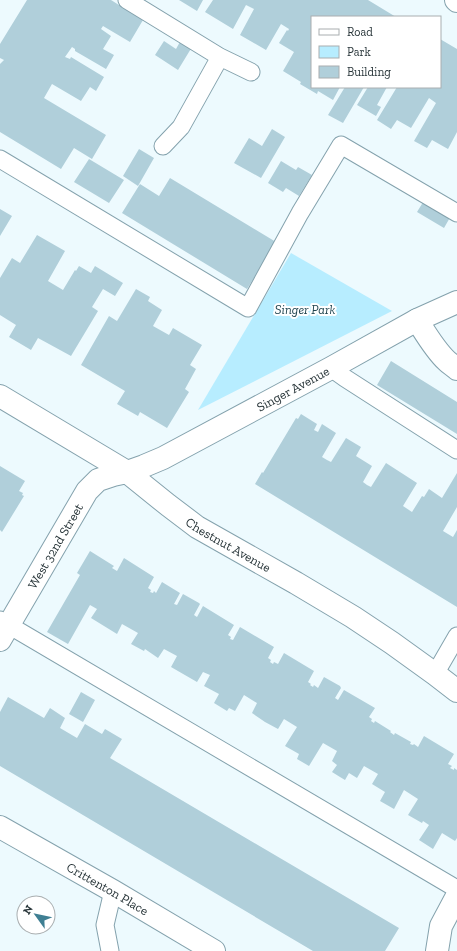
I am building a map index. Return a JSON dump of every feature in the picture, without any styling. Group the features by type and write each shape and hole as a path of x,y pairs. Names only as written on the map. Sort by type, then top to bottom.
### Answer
{"street":[{"name":"Singer Avenue","path":"126,472 163,458 417,320 457,302"},
{"path":"417,320 447,361 457,368"},
{"name":"Chestnut Avenue","path":"0,396 126,472 197,527 296,583 352,617 392,643 457,691"},
{"name":"West 32nd Street","path":"3,629 87,491 98,480 126,472"},
{"name":"Crittenton Place","path":"0,827 113,891 214,951"},
{"path":"437,951 442,926 457,896"}],"lane":[{"path":"127,0 220,56 251,72"},
{"path":"163,146 181,126 220,56"},
{"path":"0,159 248,308 300,213 341,145 457,212"},
{"path":"331,368 457,450"},
{"path":"3,629 457,889"},
{"path":"435,674 457,636"},
{"path":"110,951 105,924 113,891"}],"green space":[{"name":"Singer Park","path":"291,253 392,311 198,410"}],"building":[{"path":"27,0 111,0 143,20 130,42 103,26 101,29 111,36 103,49 114,55 106,69 75,51 72,47 65,57 70,59 71,57 104,77 96,91 90,87 81,101 52,84 44,98 106,135 92,159 74,148 61,169 0,132 0,64 4,60 0,58 0,44"},
{"path":"179,0 203,0 197,11"},
{"path":"213,0 368,0 394,16 311,16 311,88 339,88 333,100 318,91 317,94 300,84 301,82 283,71 294,52 279,43 289,29 281,24 266,50 240,35 254,9 246,5 233,29 205,12"},
{"path":"181,40 192,47 178,70 155,55 164,41 176,49"},
{"path":"441,40 457,49 457,132 448,149 432,140 427,148 414,141 436,103 429,98 411,128 397,120 391,129 377,120 396,88 441,88"},
{"path":"344,88 363,88 343,123 328,115"},
{"path":"367,88 386,88 377,105 381,107 376,116 357,105"},
{"path":"272,129 285,137 261,178 234,163 249,138 262,146"},
{"path":"139,149 154,158 138,186 123,176"},
{"path":"89,159 124,180 109,203 74,182"},
{"path":"281,161 296,170 298,167 312,175 299,196 286,188 283,192 268,183"},
{"path":"170,178 276,242 247,289 122,213 140,184 159,196"},
{"path":"425,199 452,214 444,228 417,212"},
{"path":"0,209 12,216 0,236"},
{"path":"37,235 65,251 48,281 63,290 79,266 91,273 95,266 123,283 115,296 103,289 92,307 98,311 71,356 38,338 31,350 9,337 16,325 0,315 0,278 12,258 20,263"},
{"path":"136,289 150,297 148,301 162,310 153,326 169,335 173,328 202,345 190,365 196,369 185,389 189,392 167,428 140,412 138,416 117,404 125,391 81,365 109,316 117,321"},
{"path":"391,361 457,402 457,434 377,385"},
{"path":"301,414 317,424 314,430 318,432 322,424 336,433 322,457 327,460 331,462 346,438 361,447 356,456 372,466 363,482 367,485 371,487 386,463 417,483 403,506 412,512 422,496 424,497 429,489 442,498 457,473 457,507 443,531 453,537 457,530 457,607 255,484 296,418 298,419"},
{"path":"0,466 25,481 19,491 23,493 22,495 24,496 2,532 0,530"},
{"path":"90,551 114,566 112,568 117,571 124,558 154,577 148,588 151,590 150,592 153,593 154,591 156,593 162,582 180,593 174,604 177,605 183,594 199,603 200,604 194,615 197,617 203,606 234,625 228,635 231,637 230,639 233,640 240,627 274,647 268,658 273,664 274,662 278,664 284,653 314,671 308,682 313,687 314,685 318,688 324,677 340,686 341,688 335,698 338,700 344,690 375,708 369,717 372,719 371,721 374,723 375,721 391,731 390,732 394,735 395,733 411,742 410,744 414,744 418,747 424,736 454,754 448,764 452,766 450,768 457,770 457,838 455,841 442,833 433,849 419,840 429,825 423,821 422,823 408,815 418,799 404,790 394,809 380,801 385,792 372,784 378,774 364,766 357,778 349,773 345,780 332,772 337,765 332,761 337,751 323,743 309,766 297,759 299,754 285,746 297,727 284,719 278,729 265,722 252,713 257,703 244,695 235,711 229,708 227,711 214,703 219,694 204,686 210,675 203,672 197,682 171,667 177,656 164,649 158,658 145,649 144,651 131,644 138,633 122,624 117,634 91,618 97,609 90,605 68,644 47,632 80,575 77,573"},
{"path":"81,692 95,700 83,722 69,714"},
{"path":"8,697 44,718 50,708 65,718 60,728 77,738 85,724 102,734 105,729 122,739 110,758 399,928 385,951 313,951 0,766 0,712"}]}
